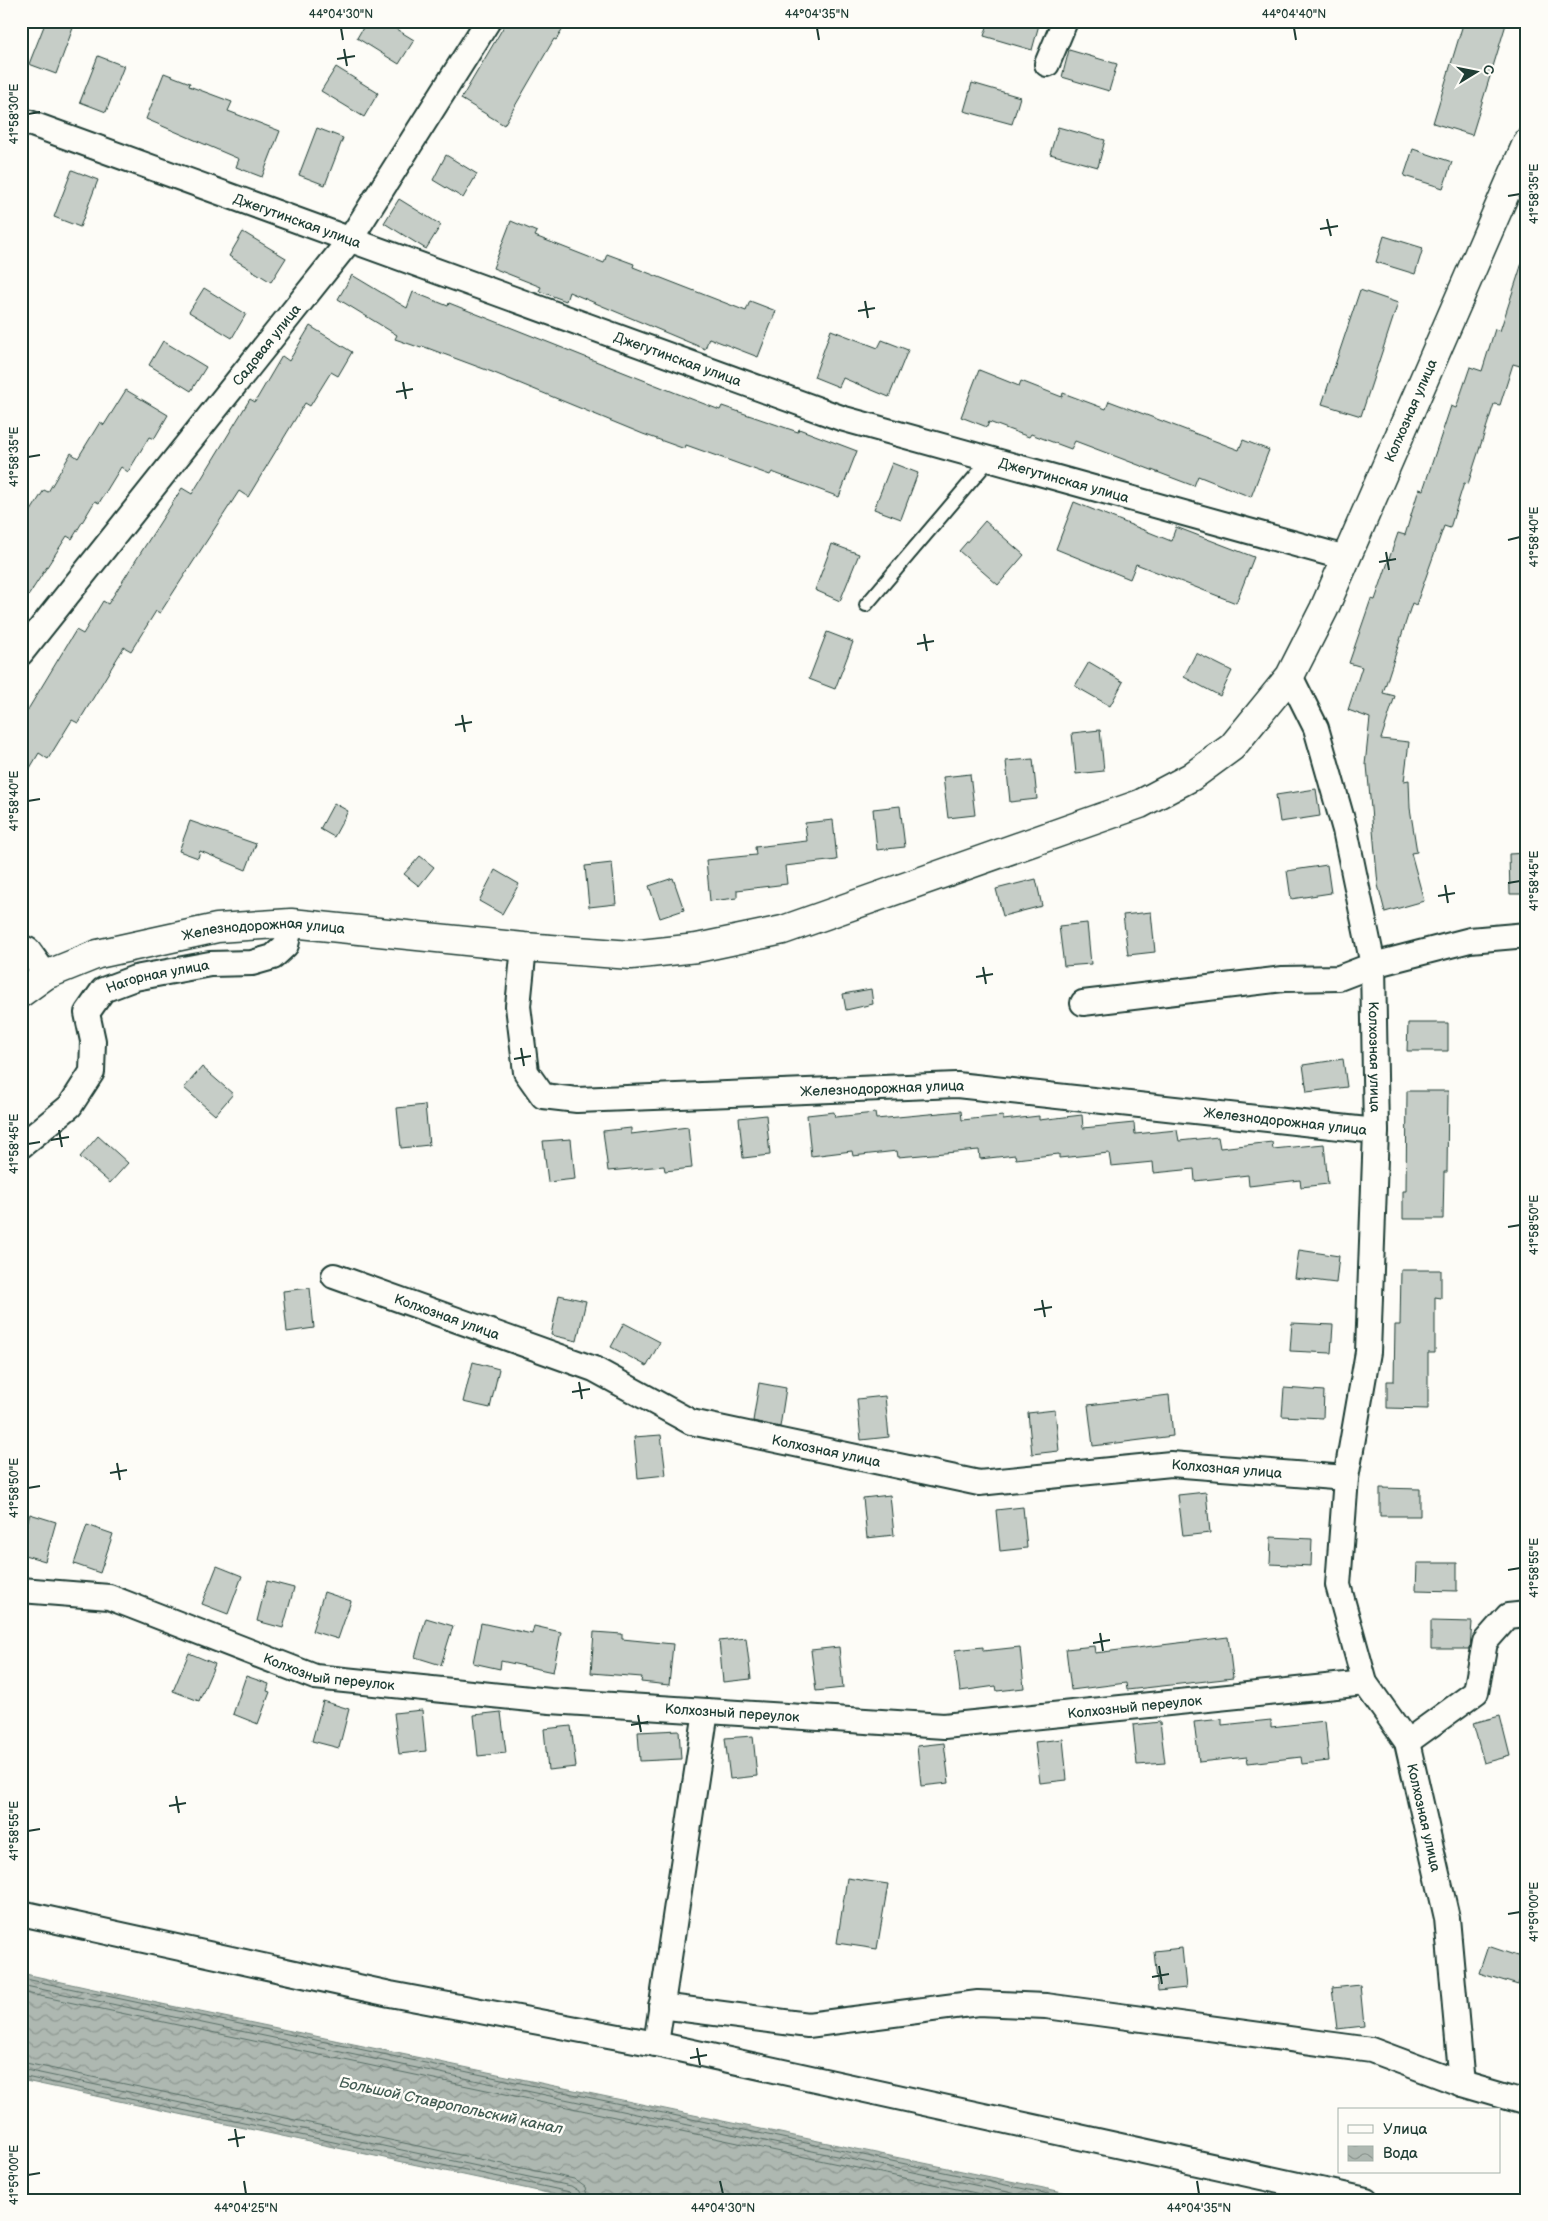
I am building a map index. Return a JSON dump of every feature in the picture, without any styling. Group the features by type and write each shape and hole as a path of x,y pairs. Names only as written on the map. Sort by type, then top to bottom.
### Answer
{"main road":[{"name":"Колхозная улица","path":"1140,804 1191,777 1232,747 1290,676 1324,610 1527,142"},
{"name":"Железнодорожная улица","path":"21,992 46,975 98,954 217,928 291,923 524,947 631,955 697,948 782,930 1140,804"}],"street":[{"name":"Садовая улица","path":"21,653 350,241 488,21"},
{"path":"1047,64 1065,21"},
{"name":"Джегутинская улица","path":"21,120 841,418 1346,558"},
{"name":"Колхозная улица","path":"1290,676 1316,728 1345,830 1373,965 1376,1131 1368,1352 1346,1478 1338,1585 1365,1683 1407,1742 1447,1918 1462,2084"},
{"name":"Нагорная улица","path":"21,1146 70,1106 92,1072 93,1041 87,1013 103,990 144,976 210,964 252,962 273,957 286,945 291,923"},
{"path":"1083,1002 1283,979 1339,978 1373,965 1470,940 1527,935"},
{"path":"21,947 28,950 46,975"},
{"name":"Железнодорожная улица","path":"524,947 518,1006 526,1072 543,1096 576,1100 957,1084 1376,1131"},
{"name":"Колхозная улица","path":"334,1276 594,1369 691,1422 979,1483 1171,1464 1346,1478"},
{"name":"Колхозный переулок","path":"21,1590 109,1597 315,1677 550,1701 944,1726 1365,1683"},
{"path":"1407,1742 1476,1692 1485,1642 1508,1616 1527,1614"},
{"path":"656,2044 706,1711"},
{"path":"21,1912 390,1994 656,2044 1366,2200"},
{"path":"661,2006 808,2025 978,2003 1046,2006 1371,2050 1462,2084 1527,2103"}],"lane":[{"path":"866,605 990,459"}],"water":[{"name":"Большой Ставропольский канал","path":"21,1973 1101,2200 580,2200 21,2080"}],"building":[{"path":"46,21 57,21 73,28 56,74 29,64"},
{"path":"367,21 383,21 414,40 399,64 357,38"},
{"path":"507,21 568,21 556,40 554,39 504,125 461,99"},
{"path":"989,21 1040,21 1032,50 984,36"},
{"path":"1464,21 1507,21 1472,135 1433,123"},
{"path":"1069,50 1117,64 1109,91 1062,77"},
{"path":"98,56 124,66 106,112 80,102"},
{"path":"336,67 378,93 364,117 321,91"},
{"path":"164,73 190,83 189,86 232,102 228,111 280,131 262,177 236,167 239,159 146,119"},
{"path":"972,83 1020,97 1012,124 964,111"},
{"path":"1058,127 1105,140 1098,167 1050,154"},
{"path":"317,128 343,138 325,185 299,175"},
{"path":"1413,149 1452,162 1443,188 1404,176"},
{"path":"446,155 477,174 463,198 433,180"},
{"path":"72,170 98,180 80,227 54,217"},
{"path":"399,199 441,225 426,249 384,223"},
{"path":"511,221 537,232 535,236 604,263 607,254 634,264 633,267 746,311 750,301 776,311 758,357 709,338 705,349 569,292 566,301 539,291 541,287 493,268"},
{"path":"243,232 286,258 271,282 229,256"},
{"path":"1384,236 1423,248 1415,274 1376,262"},
{"path":"1523,260 1527,260 1527,368 1513,364 1500,405 1494,404 1468,484 1464,483 1450,528 1444,526 1416,605 1412,603 1383,693 1395,696 1381,739 1409,742 1404,781 1409,780 1410,808 1417,852 1411,853 1424,901 1385,912 1378,885 1367,765 1365,765 1370,718 1348,710 1362,667 1349,663 1371,599 1375,600 1398,533 1405,535 1419,489 1423,490 1451,406 1456,408 1470,367 1482,371 1495,329 1500,331"},
{"path":"352,275 407,308 413,292 448,306 449,303 720,410 722,406 798,432 799,429 857,451 839,497 772,472 770,475 686,445 685,449 643,434 492,372 422,346 421,348 395,339 397,335 338,299"},
{"path":"204,288 246,314 232,338 189,312"},
{"path":"1360,290 1398,303 1361,416 1322,404"},
{"path":"310,326 352,352 338,376 331,372 310,406 305,403 248,497 239,491 160,613 156,611 131,651 124,647 78,723 72,720 48,759 39,753 21,783 21,721 76,630 83,634 103,601 108,604 182,488 192,494 250,399 255,402 282,356 289,361"},
{"path":"831,330 878,348 882,340 908,350 889,397 843,378 839,387 814,377"},
{"path":"163,341 206,367 191,391 149,365"},
{"path":"979,370 1019,386 1021,381 1062,397 1063,393 1106,409 1109,401 1239,450 1243,440 1269,450 1251,497 1198,476 1194,486 1075,441 1071,449 1031,434 1029,437 989,422 987,427 961,417"},
{"path":"126,390 168,415 154,439 149,437 128,472 121,467 99,503 95,501 72,539 67,536 21,607 21,527 44,490 48,492 71,453 78,458 100,422 104,425"},
{"path":"892,463 918,473 901,519 874,509"},
{"path":"1074,502 1171,541 1176,527 1254,557 1236,603 1136,564 1130,579 1056,549"},
{"path":"985,521 1024,555 998,585 959,551"},
{"path":"832,544 859,554 840,601 815,590"},
{"path":"827,632 853,642 835,689 809,679"},
{"path":"1196,653 1232,671 1220,696 1184,677"},
{"path":"1089,662 1123,682 1110,706 1075,686"},
{"path":"1100,730 1104,771 1076,774 1072,733"},
{"path":"1033,759 1037,799 1010,802 1006,761"},
{"path":"970,774 975,815 948,818 943,777"},
{"path":"1316,789 1320,816 1280,822 1276,795"},
{"path":"334,803 348,811 334,837 320,829"},
{"path":"900,806 905,847 877,850 873,809"},
{"path":"833,820 837,860 785,866 787,884 737,890 737,898 710,901 706,860 756,855 755,847 807,841 805,823"},
{"path":"190,821 256,844 246,870 200,851 198,858 179,851"},
{"path":"1527,853 1527,894 1510,894 1509,854"},
{"path":"420,856 434,867 419,886 404,874"},
{"path":"612,863 616,904 589,907 585,866"},
{"path":"1327,865 1331,893 1291,899 1287,871"},
{"path":"495,870 519,884 502,914 479,901"},
{"path":"673,878 684,910 660,918 649,886"},
{"path":"1036,879 1042,906 1003,916 996,889"},
{"path":"1151,912 1155,952 1128,955 1123,915"},
{"path":"1087,923 1091,964 1064,966 1059,926"},
{"path":"871,989 873,1004 846,1010 843,994"},
{"path":"1408,1023 1448,1023 1448,1051 1407,1051"},
{"path":"1343,1059 1347,1087 1307,1092 1303,1065"},
{"path":"202,1067 233,1094 215,1115 184,1088"},
{"path":"1407,1091 1448,1091 1447,1172 1444,1172 1443,1219 1403,1219 1403,1191 1406,1191"},
{"path":"425,1105 429,1145 401,1148 397,1108"},
{"path":"961,1111 962,1120 1003,1116 1003,1120 1039,1116 1039,1120 1082,1115 1083,1128 1134,1123 1135,1134 1177,1130 1179,1141 1218,1137 1220,1148 1272,1142 1273,1149 1324,1144 1328,1184 1301,1187 1300,1180 1249,1186 1248,1175 1195,1181 1194,1169 1154,1173 1153,1162 1111,1166 1109,1153 1059,1158 1059,1154 1016,1159 1015,1155 980,1159 979,1150 898,1157 897,1151 853,1156 852,1151 811,1156 807,1115 834,1112 835,1117 875,1113 876,1119"},
{"path":"766,1115 770,1155 743,1158 739,1118"},
{"path":"688,1127 692,1168 665,1171 664,1166 608,1171 603,1131 631,1128 631,1134"},
{"path":"98,1136 128,1163 110,1183 80,1157"},
{"path":"571,1139 575,1179 548,1182 543,1141"},
{"path":"1299,1250 1339,1256 1336,1283 1295,1278"},
{"path":"1401,1270 1441,1270 1441,1298 1435,1297 1435,1353 1428,1353 1428,1409 1387,1408 1387,1381 1394,1381 1395,1325 1400,1325"},
{"path":"310,1288 314,1328 287,1332 283,1291"},
{"path":"559,1295 586,1301 577,1341 551,1335"},
{"path":"624,1323 660,1342 647,1366 611,1347"},
{"path":"1292,1323 1333,1325 1331,1353 1290,1351"},
{"path":"473,1362 499,1369 490,1408 463,1402"},
{"path":"759,1383 786,1388 780,1427 753,1421"},
{"path":"1284,1388 1324,1391 1323,1418 1282,1416"},
{"path":"1169,1395 1173,1436 1093,1446 1088,1405"},
{"path":"885,1396 889,1437 861,1440 857,1399"},
{"path":"1055,1410 1059,1451 1032,1454 1028,1413"},
{"path":"661,1435 666,1475 638,1478 634,1437"},
{"path":"1380,1488 1420,1489 1420,1516 1380,1516"},
{"path":"1206,1492 1210,1533 1183,1536 1178,1495"},
{"path":"890,1495 894,1535 867,1538 863,1498"},
{"path":"1023,1507 1027,1548 1000,1551 996,1510"},
{"path":"30,1514 56,1522 45,1561 21,1554 21,1544"},
{"path":"87,1525 113,1534 100,1573 74,1564"},
{"path":"1271,1537 1312,1539 1311,1566 1270,1564"},
{"path":"1417,1563 1457,1563 1457,1591 1416,1590"},
{"path":"217,1566 242,1576 228,1614 202,1604"},
{"path":"267,1581 294,1588 283,1628 257,1621"},
{"path":"324,1592 351,1601 338,1639 312,1631"},
{"path":"426,1618 453,1626 441,1665 415,1657"},
{"path":"1431,1621 1472,1622 1470,1649 1431,1649"},
{"path":"481,1623 532,1634 534,1626 561,1632 553,1672 501,1661 500,1669 473,1663"},
{"path":"594,1632 622,1634 622,1639 673,1644 669,1685 641,1682 642,1677 591,1673"},
{"path":"1228,1637 1233,1678 1127,1690 1126,1683 1071,1690 1066,1649 1094,1646 1095,1653"},
{"path":"746,1638 751,1679 723,1682 719,1641"},
{"path":"839,1647 843,1688 816,1691 811,1650"},
{"path":"983,1647 983,1651 1020,1647 1024,1688 997,1691 996,1686 960,1691 955,1650"},
{"path":"189,1653 215,1664 199,1701 173,1691"},
{"path":"246,1676 269,1684 267,1691 270,1692 258,1724 233,1714"},
{"path":"323,1701 349,1709 339,1748 312,1741"},
{"path":"422,1710 426,1751 399,1754 394,1713"},
{"path":"501,1712 506,1753 478,1756 474,1715"},
{"path":"1500,1716 1510,1756 1484,1763 1473,1723"},
{"path":"1222,1719 1222,1725 1271,1720 1271,1727 1325,1721 1329,1761 1302,1764 1301,1757 1248,1763 1247,1757 1199,1762 1194,1722"},
{"path":"1160,1722 1165,1763 1137,1765 1133,1725"},
{"path":"571,1726 576,1767 548,1770 544,1729"},
{"path":"679,1730 681,1759 640,1761 638,1732"},
{"path":"753,1736 757,1776 730,1779 725,1738"},
{"path":"1063,1739 1067,1780 1040,1783 1035,1742"},
{"path":"944,1743 949,1783 921,1786 917,1746"},
{"path":"847,1878 888,1884 877,1949 837,1943"},
{"path":"1488,1946 1526,1959 1518,1985 1479,1973"},
{"path":"1182,1948 1186,1988 1158,1991 1154,1951"},
{"path":"1360,1985 1364,2026 1337,2029 1332,1988"}]}
